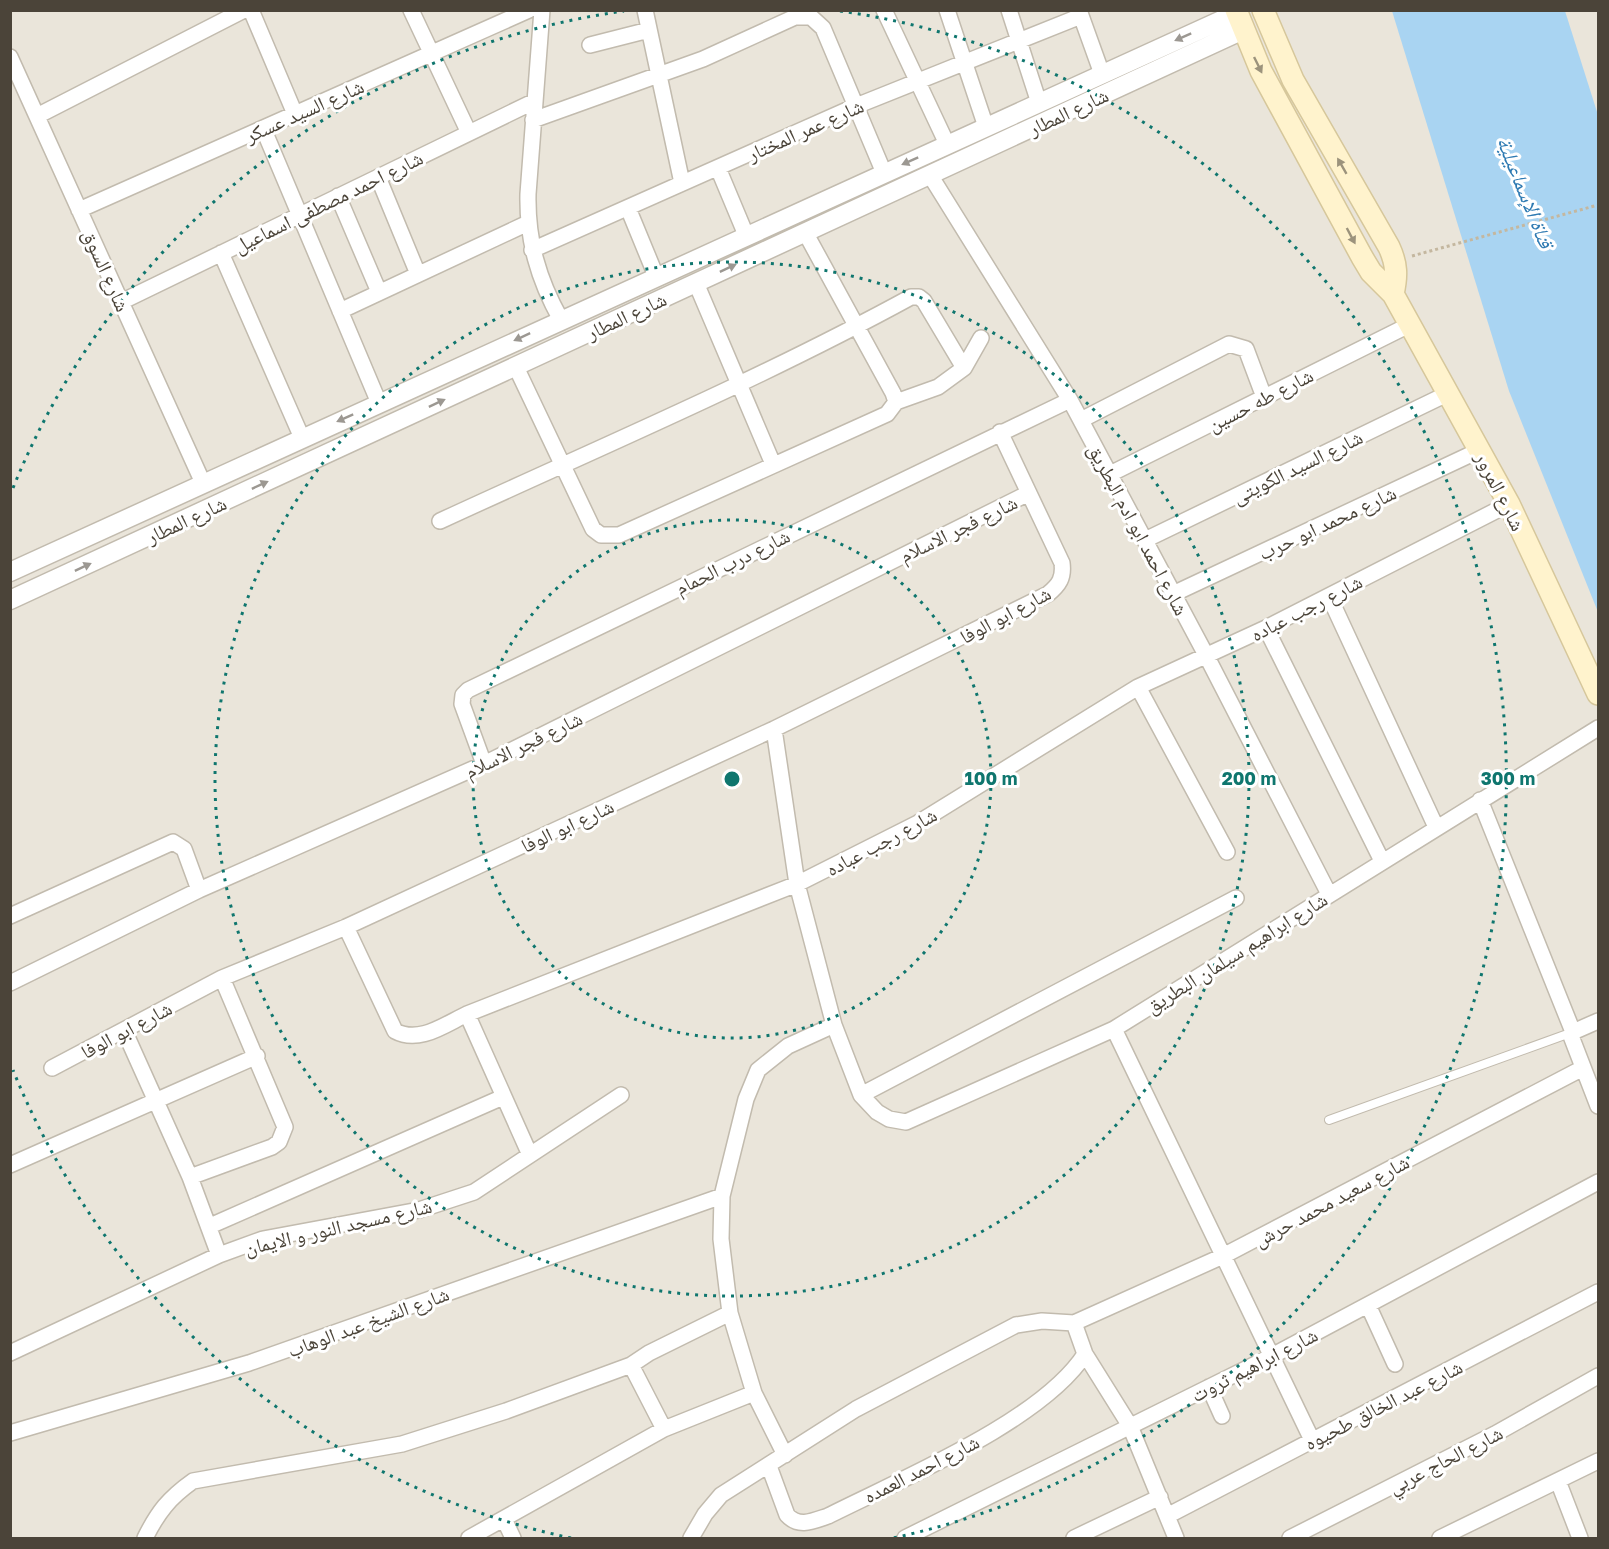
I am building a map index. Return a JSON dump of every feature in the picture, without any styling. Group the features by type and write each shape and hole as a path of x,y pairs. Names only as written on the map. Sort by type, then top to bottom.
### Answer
{"main road":[{"path":"1263,10 1293,80 1395,261 1397,278 1394,294"},
{"name":"شارع المرور","path":"1238,18 1261,71 1362,257 1371,272 1394,294 1509,504 1599,694"}],"street":[{"path":"37,116 244,10"},
{"path":"251,10 295,114"},
{"path":"411,10 469,133"},
{"name":"شارع السيد عسكر","path":"79,210 529,10"},
{"path":"542,10 528,194 528,224 532,250 548,297 561,320"},
{"path":"884,10 947,144"},
{"path":"947,10 986,127"},
{"path":"1009,10 1039,103"},
{"path":"646,11 682,183"},
{"path":"1080,13 1102,74"},
{"name":"شارع عمر المختار","path":"532,250 856,106 1080,13"},
{"path":"533,120 724,51 795,17 811,17 823,28 884,173"},
{"name":"شارع المطار","path":"10,572 1102,74 1238,18"},
{"name":"شارع المطار","path":"10,600 930,175 1238,18"},
{"path":"590,45 649,30"},
{"name":"شارع السوق","path":"10,57 203,483"},
{"name":"شارع احمد مصطفى اسماعيل","path":"121,302 535,101"},
{"path":"263,129 379,403"},
{"path":"718,168 746,235"},
{"name":"شارع احمد ابو ادم البطريق","path":"930,175 1070,400 1329,894"},
{"path":"378,177 418,274"},
{"path":"338,196 379,292"},
{"path":"628,208 656,276"},
{"path":"340,311 528,224"},
{"path":"805,232 896,402"},
{"path":"221,253 302,438"},
{"path":"696,282 741,383 773,464"},
{"path":"440,521 741,383 911,297 919,297 924,301 964,369"},
{"path":"600,302 610,322"},
{"name":"شارع طه حسين","path":"1110,474 1411,324"},
{"path":"516,367 593,529 601,535 609,536 619,535 887,414 896,402 938,387 964,369 981,338"},
{"path":"1081,420 1229,344 1246,349 1264,397"},
{"name":"شارع السيد الكويتى","path":"1145,540 1449,393"},
{"name":"شارع درب الحمام","path":"484,764 462,704 463,695 468,690 1070,400"},
{"path":"1000,432 1029,493"},
{"name":"شارع محمد ابو حرب","path":"1173,594 1480,450"},
{"name":"شارع ابو الوفا","path":"52,1068 222,978 346,927 774,729 1048,594 1058,586 1064,574 1062,563 1029,493"},
{"name":"شارع فجر الاسلام","path":"10,983 199,890 484,764 1029,493"},
{"name":"شارع رجب عباده","path":"346,927 394,1031 404,1036 418,1037 467,1014 797,884 918,824 1138,687 1266,628 1509,504"},
{"path":"47,555 58,578"},
{"path":"1329,596 1436,827"},
{"path":"1266,628 1382,861"},
{"path":"1138,687 1227,852"},
{"name":"شارع ابراهيم سيلمان البطريق","path":"861,1095 877,1112 889,1119 906,1122 1114,1029 1436,827 1599,728"},
{"path":"774,729 797,884 834,1025 861,1095 1236,898"},
{"path":"1480,800 1573,1032 1572,1040 1599,1106"},
{"path":"10,916 173,842 184,849 199,890"},
{"path":"190,1177 272,1147 284,1135 285,1127 257,1056 222,978"},
{"path":"467,1014 502,1097 530,1155"},
{"path":"1573,1032 1599,1021"},
{"path":"785,1455 754,1393 730,1313 720,1239 722,1196 746,1099 758,1070 788,1046 834,1025"},
{"path":"1114,1029 1312,1440"},
{"path":"124,1030 190,1177 219,1255"},
{"path":"10,1165 257,1056"},
{"name":"شارع سعيد محمد حرش","path":"1074,1323 1223,1256 1583,1068"},
{"name":"شارع مسجد النور و الايمان","path":"10,1353 219,1255 263,1239 419,1210 474,1192 621,1095"},
{"path":"210,1226 502,1097"},
{"name":"شارع ابراهيم ثروت","path":"905,1539 936,1532 1130,1426 1272,1356 1599,1182"},
{"name":"شارع الشيخ عبد الوهاب","path":"10,1433 249,1363 722,1196"},
{"name":"شارع عبد الخالق طحيوه","path":"1167,1516 1599,1292"},
{"path":"1368,1305 1395,1364"},
{"path":"146,1539 154,1521 172,1496 193,1481 402,1444 506,1411 630,1365 649,1353 730,1313"},
{"path":"691,1539 705,1514 721,1495 866,1403 1016,1325 1042,1321 1074,1323 1085,1354 1130,1426 1176,1539"},
{"name":"شارع احمد العمده","path":"769,1466 787,1515 792,1521 801,1523 828,1516 1013,1419 1058,1385 1075,1369 1085,1354"},
{"path":"630,1365 664,1429"},
{"name":"شارع الحاج عربي","path":"1290,1539 1495,1434 1599,1376"},
{"path":"1209,1387 1222,1416"},
{"path":"469,1539 664,1429 754,1393"},
{"path":"1440,1539 1599,1461"},
{"path":"1558,1481 1580,1539"},
{"path":"1074,1539 1160,1497"},
{"path":"504,1520 513,1539"}],"lane":[{"path":"1329,1120 1573,1032"}],"path":[{"path":"1395,261 1599,205"}],"shaded area":[{"path":"11,11 1598,11 1598,1538 11,1538"}],"water":[{"name":"قناة الإسماعيلية","path":"1392,11 1565,11 1598,115 1598,612 1509,391"}]}
